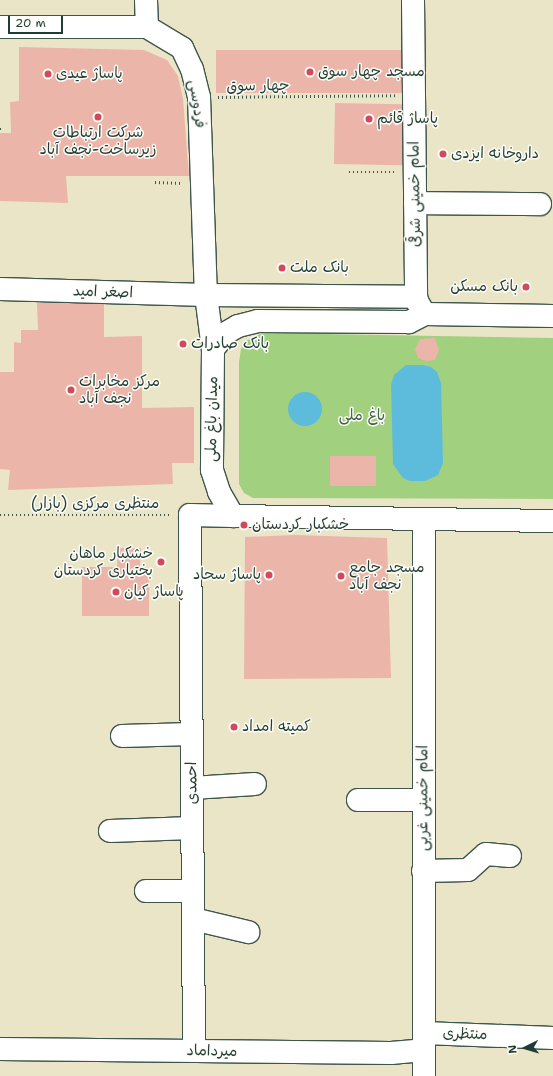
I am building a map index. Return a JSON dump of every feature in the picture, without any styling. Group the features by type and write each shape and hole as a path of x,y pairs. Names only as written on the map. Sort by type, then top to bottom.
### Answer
{"street":[{"path":"0,27 147,27 146,0"},
{"name":"امام خمینی شرقی","path":"413,0 415,203 420,306"},
{"name":"فردوسی","path":"147,27 182,48 192,69 199,98 204,184 206,295 213,349"},
{"path":"415,203 540,204"},
{"name":"اصغر امید","path":"0,289 206,295 420,306"},
{"path":"213,349 226,332 238,326 258,321 409,322 420,306 553,316"},
{"name":"میدان باغ ملی","path":"213,349 212,470 219,492 233,516"},
{"path":"190,515 553,521"},
{"name":"احمدی","path":"190,515 194,1051"},
{"name":"امام خمینی غربی","path":"424,520 424,1076"},
{"path":"122,736 191,734"},
{"path":"192,788 255,784"},
{"path":"358,800 423,800"},
{"path":"110,831 192,828"},
{"path":"423,871 468,870 486,854 510,856"},
{"path":"146,891 193,891"},
{"path":"193,919 248,932"},
{"name":"منتظری","path":"424,1041 553,1038"},
{"name":"میرداماد","path":"0,1049 391,1054 424,1041"}],"path":[{"name":"چهار سوق","path":"199,98 414,95"},
{"path":"349,172 415,172"},
{"path":"155,182 204,184"},
{"name":"منتظری مرکزی (بازار)","path":"0,515 190,515"}],"green space":[{"name":"باغ ملی","path":"262,333 553,338 553,499 253,498 244,493 239,484 239,362 241,349 246,341"}],"water":[{"path":"406,365 423,365 431,367 437,372 441,383 443,463 438,475 425,481 410,481 403,478 393,464 391,385 394,375"},
{"path":"302,392 308,392 312,393 319,399 322,409 321,416 315,423 308,426 302,426 298,425 291,419 288,412 288,406 289,402 295,395"}],"building":[{"name":"شرکت ارتباطات زیرساخت-نجف آباد","path":"19,47 144,50 167,60 178,76 183,99 189,176 66,176 68,203 0,201 0,133 11,133 10,102 19,101"},
{"name":"مسجد چهار سوق","path":"216,50 403,50 403,93 216,93"},
{"name":"پاساژ قائم","path":"335,103 404,104 403,165 334,164"},
{"name":"مرکز مخابرات نجف آباد","path":"37,303 104,303 104,337 142,336 142,408 194,407 194,463 172,463 173,484 8,490 10,470 0,469 0,372 14,372 14,342 21,343 21,330 38,330"},
{"path":"435,338 439,350 435,360 426,361 418,358 415,349 420,339"},
{"path":"330,456 376,456 376,486 330,486"},
{"name":"مسجد جامع نجف آباد","path":"294,535 387,538 391,678 244,679 245,537"},
{"name":"پاساژ کیان","path":"118,548 141,548 140,567 149,568 149,616 82,616 82,567 117,567"}],"place":[{"name":"مسجد چهار سوق","path":"310,72"},
{"name":"پاساژ عیدی","path":"48,74"},
{"name":"شرکت ارتباطات زیرساخت-نجف آباد","path":"98,117"},
{"name":"پاساژ قائم","path":"369,119"},
{"name":"داروخانه ایزدی","path":"443,154"},
{"name":"بانک ملت","path":"282,268"},
{"name":"بانک مسکن","path":"526,287"},
{"name":"بانک صادرات","path":"183,344"},
{"name":"مرکز مخابرات نجف آباد","path":"71,390"},
{"name":"خشکبار کردستان","path":"244,525"},
{"name":"خشکبار ماهان بختیاری کردستان","path":"161,562"},
{"name":"پاساژ سحاد","path":"269,575"},
{"name":"مسجد جامع نجف آباد","path":"341,576"},
{"name":"پاساژ کیان","path":"116,592"},
{"name":"کمیته امداد","path":"234,727"}]}
